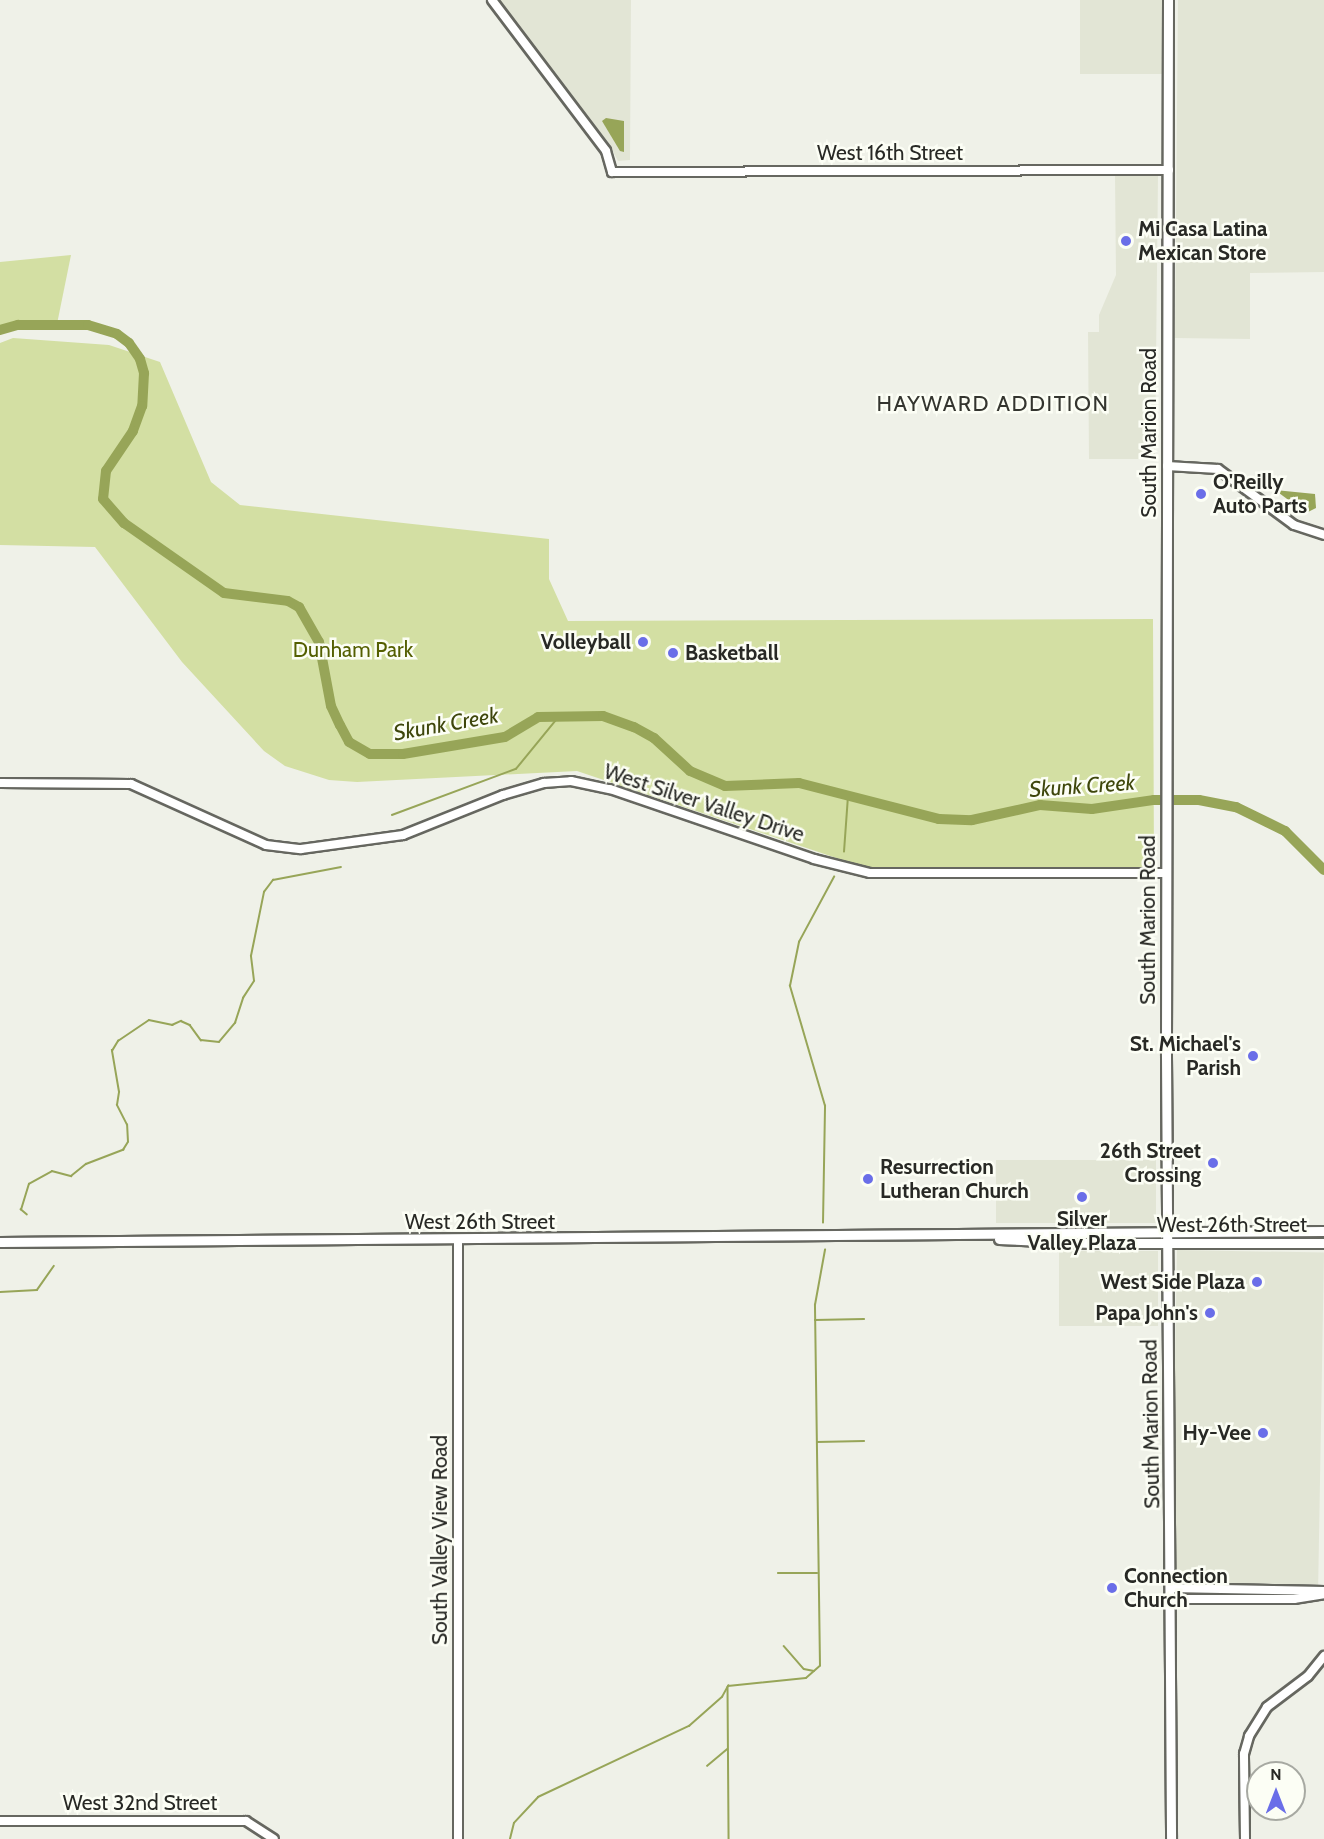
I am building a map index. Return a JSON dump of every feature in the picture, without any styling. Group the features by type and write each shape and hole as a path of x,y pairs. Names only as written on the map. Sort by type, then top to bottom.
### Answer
{"main road":[{"name":"South Marion Road","path":"1168,0 1166,873 1171,1839"},
{"name":"West 26th Street","path":"0,1242 960,1236 1044,1231 1324,1231"},
{"name":"West 26th Street","path":"960,1236 1056,1243 1324,1243"},
{"path":"1257,1243 1324,1238"}],"street":[{"name":"West 16th Street","path":"492,0 606,151 612,172 1168,170"},
{"path":"1167,466 1218,469 1294,525 1324,535"},
{"name":"West Silver Valley Drive","path":"0,783 131,784 266,845 301,849 403,835 503,795 544,783 571,782 610,789 814,859 870,873 1166,873"},
{"name":"South Valley View Road","path":"458,1240 458,1839"},
{"path":"1170,1588 1324,1593"},
{"path":"1170,1599 1294,1599 1324,1593"},
{"path":"1245,1839 1244,1754 1249,1736 1268,1707 1308,1676 1324,1656"},
{"name":"West 32nd Street","path":"0,1821 246,1821 274,1839"}],"shaded area":[{"path":"496,0 631,0 630,160 618,161 608,142"},
{"path":"1080,0 1165,0 1165,74 1080,74"},
{"path":"1178,0 1324,0 1324,272 1250,273 1250,339 1175,338"},
{"path":"606,118 624,121 624,152 620,151 602,121"},
{"path":"1115,175 1158,175 1155,459 1089,459 1088,332 1099,332 1099,315 1116,275"},
{"path":"1275,490 1315,494 1316,508 1306,513"},
{"path":"996,1160 1156,1160 1156,1223 996,1223"},
{"path":"1177,1250 1324,1253 1318,1585 1171,1582"},
{"path":"1059,1251 1158,1251 1158,1326 1059,1326"}],"green space":[{"path":"71,255 57,324 0,330 0,262"},
{"name":"Dunham Park","path":"13,338 109,345 160,362 211,482 240,505 549,539 549,579 568,621 1153,619 1154,869 869,869 577,771 357,782 329,780 285,766 264,751 182,662 95,547 0,545 0,343"}],"waterway":[{"name":"Skunk Creek","path":"0,330 18,325 88,325 117,334 129,343 140,359 144,373 142,406 133,431 106,471 103,499 124,523 224,593 288,601 299,607 319,642 331,706 340,725 349,742 370,754 403,754 505,737 538,717 603,716 634,727 654,738 690,771 725,786 799,783 939,819 972,820 1040,805 1092,809 1154,800 1199,800 1236,807 1285,831 1324,870"},
{"path":"392,815 516,769 560,715"},
{"path":"844,852 848,796"},
{"path":"27,1215 21,1210 29,1184 52,1171 71,1176 86,1164 123,1150 128,1142 127,1125 117,1105 119,1092 112,1051 118,1041 149,1020 172,1025 181,1021 190,1025 201,1040 219,1042 235,1023 243,998 254,981 251,956 264,892 273,880 341,867"},
{"path":"823,1223 825,1106 790,986 799,942 834,877"},
{"path":"510,1839 514,1823 538,1797 689,1726 722,1697 728,1686 806,1678 820,1666 815,1305 825,1250"},
{"path":"0,1292 37,1290 54,1266"},
{"path":"815,1320 864,1319"},
{"path":"817,1442 864,1441"},
{"path":"778,1573 817,1573"},
{"path":"784,1646 804,1669 814,1671"},
{"path":"728,1687 729,1839"},
{"path":"707,1766 727,1749"}],"place":[{"name":"Mi Casa Latina Mexican Store","path":"1126,241"},
{"name":"O'Reilly Auto Parts","path":"1201,494"},
{"name":"Volleyball","path":"643,642"},
{"name":"Basketball","path":"673,653"},
{"name":"St. Michael's Parish","path":"1253,1056"},
{"name":"26th Street Crossing","path":"1213,1163"},
{"name":"Resurrection Lutheran Church","path":"868,1179"},
{"name":"Silver Valley Plaza","path":"1082,1197"},
{"name":"West Side Plaza","path":"1257,1282"},
{"name":"Papa John's","path":"1210,1313"},
{"name":"Hy-Vee","path":"1263,1433"},
{"name":"Connection Church","path":"1112,1588"}],"district":[{"name":"HAYWARD ADDITION","path":"993,404"}]}
